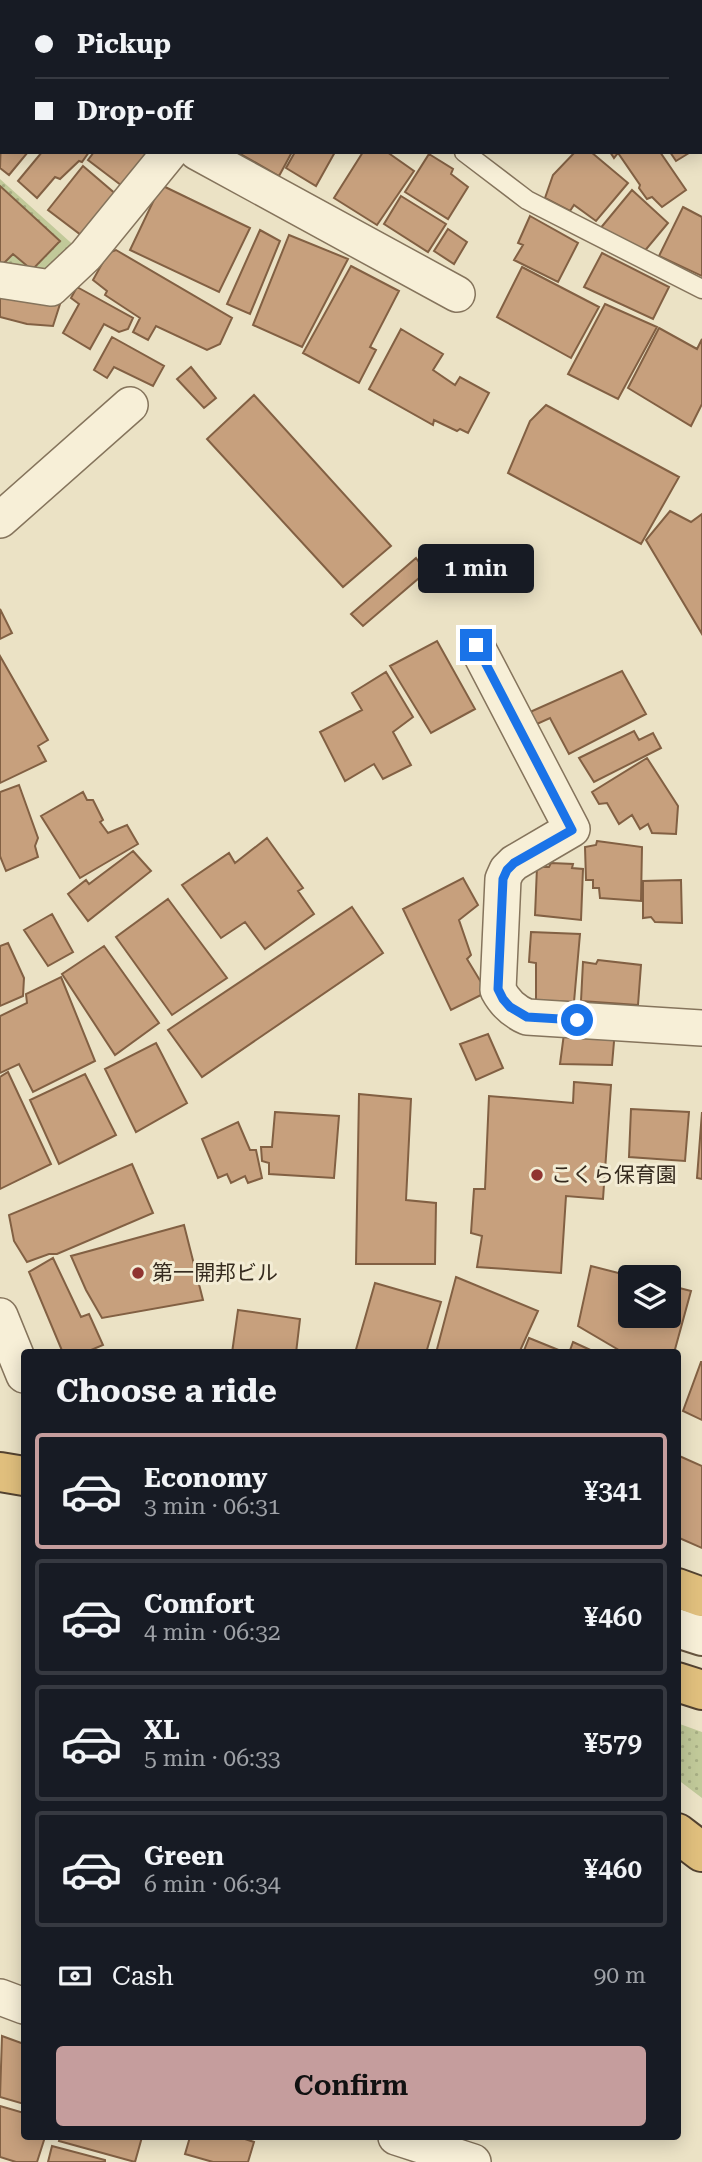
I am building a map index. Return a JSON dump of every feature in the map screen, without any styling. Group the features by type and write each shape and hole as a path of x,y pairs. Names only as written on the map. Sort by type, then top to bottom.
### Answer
{"highway":[{"path":"0,1472 21,1476"},
{"path":"681,1589 702,1597"},
{"path":"681,1683 702,1690"},
{"path":"681,1836 702,1852"}],"main road":[{"path":"681,1629 702,1636"},
{"path":"681,1649 702,1656"}],"street":[{"path":"0,280 51,288 86,255 168,154"},
{"path":"201,154 457,294"},
{"path":"0,520 130,405"},
{"path":"476,645 572,830 514,863 503,879 498,989 503,999 510,1007 527,1017 702,1028"},
{"path":"0,1316 21,1368"},
{"path":"0,1380 21,1390"},
{"path":"0,1997 21,2005"},
{"path":"402,2140 433,2156 473,2162"}],"lane":[{"path":"467,154 527,200 702,289"}],"green space":[{"path":"0,179 79,250 48,280 0,271"},
{"path":"681,1724 702,1732 702,1798 681,1782"}],"building":[{"path":"0,154 26,154 9,175 0,168"},
{"path":"40,154 88,154 82,162 79,161 60,179 55,177 37,198 18,181"},
{"path":"92,154 155,154 126,189 88,160"},
{"path":"240,154 291,154 279,176"},
{"path":"294,154 334,154 316,186 286,168"},
{"path":"362,154 390,154 414,171 377,225 334,198"},
{"path":"429,154 453,169 451,174 468,187 448,219 405,192"},
{"path":"573,154 593,154 628,183 596,221 574,205 570,211 545,198 553,175"},
{"path":"619,154 661,154 686,190 662,207 652,197 647,199 639,188 640,185"},
{"path":"671,154 687,154 676,161"},
{"path":"83,166 118,196 85,238 48,210"},
{"path":"161,185 250,228 219,292 130,250"},
{"path":"0,186 60,241 32,270 13,254 2,265 0,263"},
{"path":"632,190 668,223 643,253 599,230"},
{"path":"401,196 446,224 428,252 384,224"},
{"path":"683,207 702,217 702,276 659,256"},
{"path":"530,216 578,243 558,282 514,260 523,245 518,243"},
{"path":"448,229 467,242 454,264 434,251"},
{"path":"260,230 280,241 250,314 227,304"},
{"path":"289,235 348,259 302,347 253,325"},
{"path":"116,250 232,318 220,344 207,350 156,326 148,340 133,332 140,318 105,295 107,291 93,280 108,253"},
{"path":"602,253 669,287 653,319 584,287"},
{"path":"351,266 399,291 370,347 376,350 359,383 303,353"},
{"path":"522,267 599,307 571,358 497,317"},
{"path":"77,287 133,318 128,329 119,332 104,324 90,349 63,333 79,304 71,298"},
{"path":"0,295 60,304 53,326 27,324 0,317"},
{"path":"605,304 657,327 618,399 568,374"},
{"path":"659,328 697,349 702,339 702,404 691,426 628,388"},
{"path":"401,329 443,354 433,370 455,385 460,377 489,393 468,433 434,420 433,425 369,389"},
{"path":"112,337 164,366 153,386 114,367 107,378 94,370"},
{"path":"191,367 216,398 204,408 177,379"},
{"path":"254,395 391,546 343,587 207,439"},
{"path":"546,405 679,477 641,544 508,473 530,421"},
{"path":"670,511 691,522 702,514 702,634 646,540"},
{"path":"416,558 426,572 363,626 351,614"},
{"path":"0,609 12,633 0,639"},
{"path":"437,641 475,709 431,733 390,666"},
{"path":"0,656 48,740 38,746 46,761 0,783"},
{"path":"622,671 646,714 569,754 550,718 537,724 530,712"},
{"path":"386,672 413,717 393,732 411,765 383,779 374,764 345,781 320,732 362,710 352,693"},
{"path":"634,731 639,740 653,733 661,748 594,782 579,758"},
{"path":"647,758 678,806 676,834 652,833 648,824 640,829 632,815 619,824 607,803 599,804 592,792"},
{"path":"19,785 38,838 35,846 38,857 6,871 0,856 0,792"},
{"path":"83,792 87,800 93,800 103,820 100,822 108,833 127,825 138,844 80,878 41,816"},
{"path":"267,838 303,888 298,891 314,914 265,949 245,922 221,938 182,885 229,853 235,863"},
{"path":"597,841 642,847 641,901 600,898 599,888 593,888 593,880 586,880 585,847 596,845"},
{"path":"133,851 151,871 88,921 68,894 86,880 89,884"},
{"path":"551,863 573,864 572,868 583,869 581,920 535,915 537,867 549,867"},
{"path":"463,878 478,905 459,920 471,955 467,959 487,992 451,1010 403,909"},
{"path":"681,880 682,923 655,922 651,917 643,918 643,881"},
{"path":"168,899 227,978 172,1015 116,937"},
{"path":"352,907 383,953 202,1077 168,1030"},
{"path":"52,914 73,952 48,966 24,930"},
{"path":"531,932 580,934 574,1002 536,1001 536,963 529,962"},
{"path":"8,943 24,978 23,996 0,1006 0,946"},
{"path":"104,946 159,1023 115,1055 62,974"},
{"path":"598,960 641,965 638,1005 581,1001 583,962 596,964"},
{"path":"61,977 95,1061 33,1092 19,1064 0,1073 0,1016 27,1003 26,994"},
{"path":"565,1026 615,1030 612,1065 560,1064"},
{"path":"488,1034 503,1068 476,1080 460,1044"},
{"path":"156,1043 187,1103 136,1132 105,1069"},
{"path":"8,1072 51,1164 0,1189 0,1077"},
{"path":"85,1074 116,1135 59,1164 30,1100"},
{"path":"574,1082 611,1085 603,1199 566,1196 561,1273 477,1267 482,1236 471,1233 474,1189 485,1189 489,1096 573,1103"},
{"path":"359,1094 411,1099 406,1200 436,1203 435,1264 356,1264"},
{"path":"631,1109 689,1112 685,1161 629,1157"},
{"path":"275,1112 339,1116 334,1178 269,1174 269,1163 262,1161 261,1147 272,1147"},
{"path":"702,1112 702,1179 697,1178"},
{"path":"238,1122 250,1150 256,1150 262,1178 248,1183 245,1176 231,1183 227,1174 218,1178 202,1139"},
{"path":"132,1164 153,1213 57,1254 27,1262 14,1241 9,1215"},
{"name":"第一開邦ビル","path":"184,1225 203,1300 102,1318 71,1256"},
{"path":"53,1258 81,1317 89,1314 103,1345 94,1349 61,1349 29,1272"},
{"path":"591,1266 618,1273 618,1328 681,1328 675,1349 617,1349 578,1326"},
{"path":"456,1277 538,1311 521,1349 437,1349"},
{"path":"375,1283 441,1302 427,1349 356,1349"},
{"path":"681,1288 691,1291 681,1327"},
{"path":"238,1310 300,1319 296,1349 233,1349"},
{"path":"529,1338 556,1349 525,1349"},
{"path":"573,1342 588,1349 570,1349"},
{"path":"702,1362 702,1420 683,1411"},
{"path":"681,1457 702,1466 702,1548 681,1539"},
{"path":"2,2036 21,2043 21,2103 0,2097"},
{"path":"0,2106 21,2112 21,2140 44,2140 37,2162 16,2162 0,2157"},
{"path":"59,2140 141,2140 135,2162"},
{"path":"189,2140 254,2142 248,2162 213,2162 185,2154"},
{"path":"52,2146 105,2160 105,2162 48,2162"}],"place":[{"name":"こくら保育園","path":"537,1175"},
{"name":"第一開邦ビル","path":"138,1273"}],"route":[{"path":"476,645 572,830 514,863 507,870 503,879 498,989 510,1007 527,1017 577,1020"}]}
